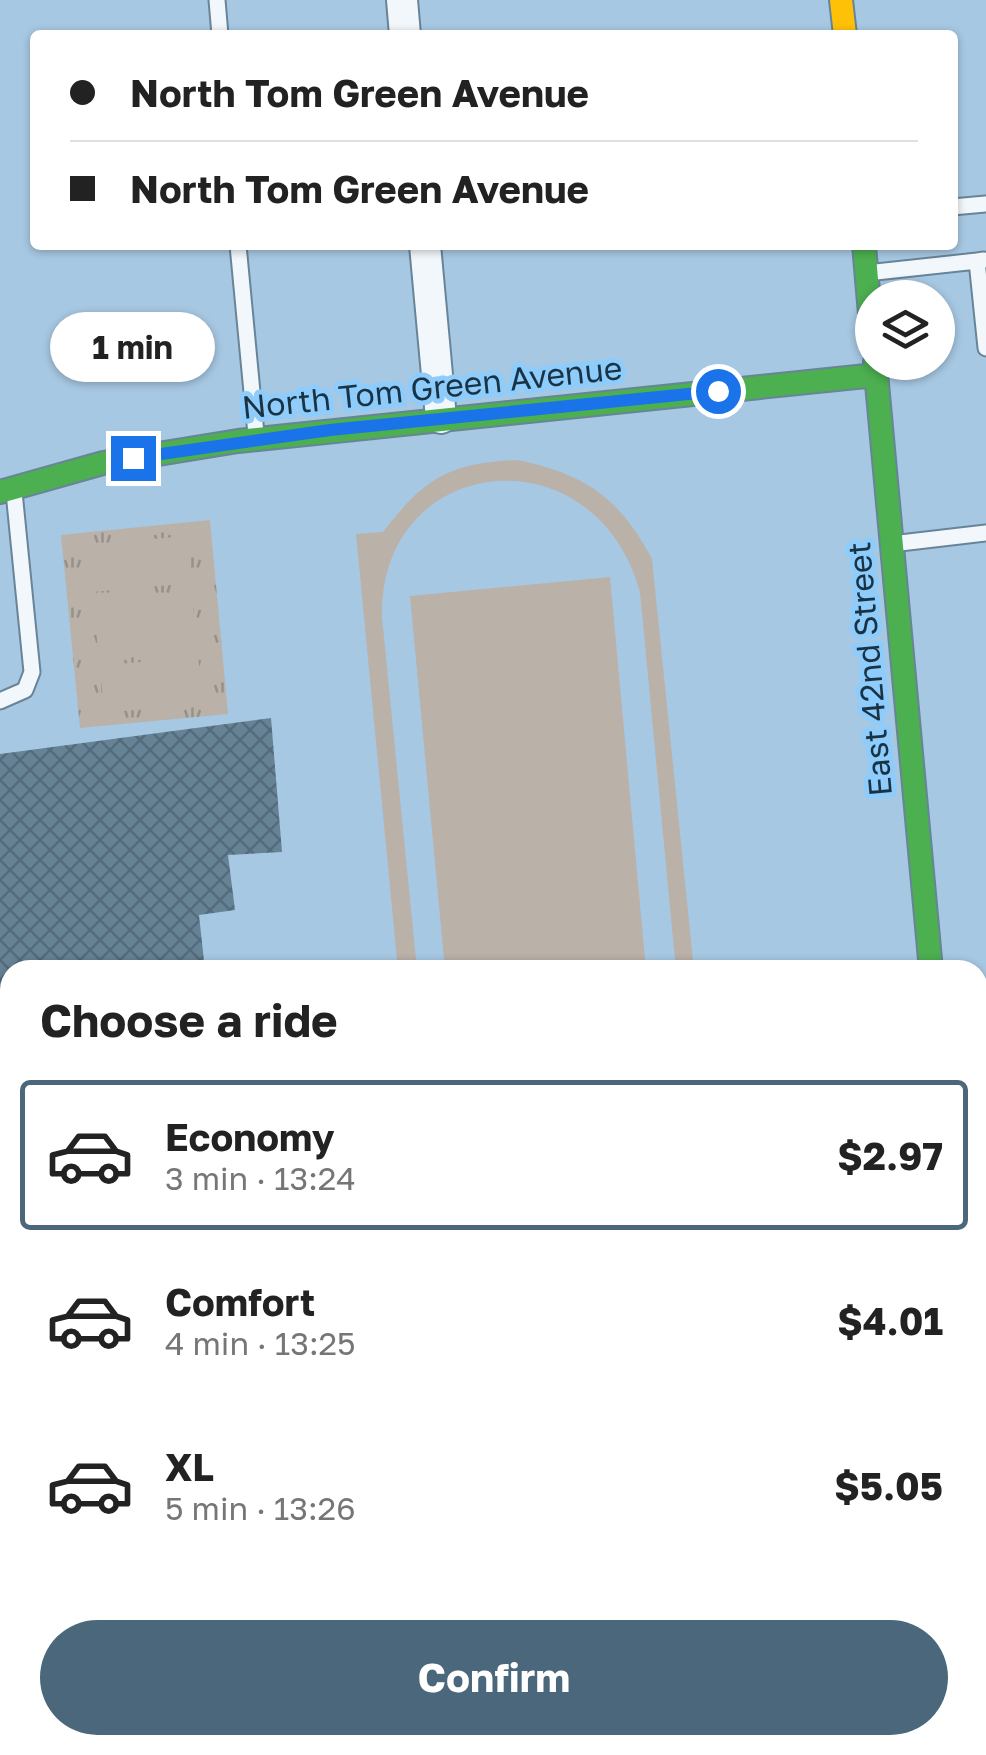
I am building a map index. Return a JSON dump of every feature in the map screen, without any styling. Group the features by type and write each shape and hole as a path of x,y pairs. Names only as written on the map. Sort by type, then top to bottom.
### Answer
{"main road":[{"path":"842,0 845,30"},
{"path":"865,250 868,280"},
{"name":"North Tom Green Avenue","path":"6,490 103,463 256,438 855,371"},
{"name":"East 42nd Street","path":"876,380 930,960"}],"street":[{"path":"402,0 405,30"},
{"path":"425,250 440,418"}],"lane":[{"path":"217,0 220,30"},
{"path":"958,207 986,204"},
{"path":"238,250 256,438"},
{"path":"867,273 981,260 986,348"},
{"path":"0,701 25,690 32,672 6,490"},
{"path":"891,544 986,533"}],"green space":[{"path":"517,460 581,481 627,519 652,559 693,960 675,960 640,592 616,540 580,504 538,485 493,482 450,494 415,521 390,562 382,617 416,960 397,960 356,534 383,532 412,499 439,477 493,462"},
{"path":"210,520 228,714 80,728 61,535"},
{"path":"186,536 191,583 93,592 88,545"},
{"path":"610,577 645,960 444,960 410,596"},
{"path":"192,595 197,643 98,652 94,605"},
{"path":"198,656 203,703 104,713 100,666"}],"building":[{"path":"271,718 282,852 228,855 235,910 199,915 204,960 0,960 0,754"}],"traffic: fast":[{"path":"864,250 867,280"},
{"path":"0,492 103,463 238,441 855,377"},
{"path":"877,380 930,960"}],"traffic: slow":[{"path":"841,0 844,30"}],"route":[{"path":"133,458 238,440 718,391"}]}
